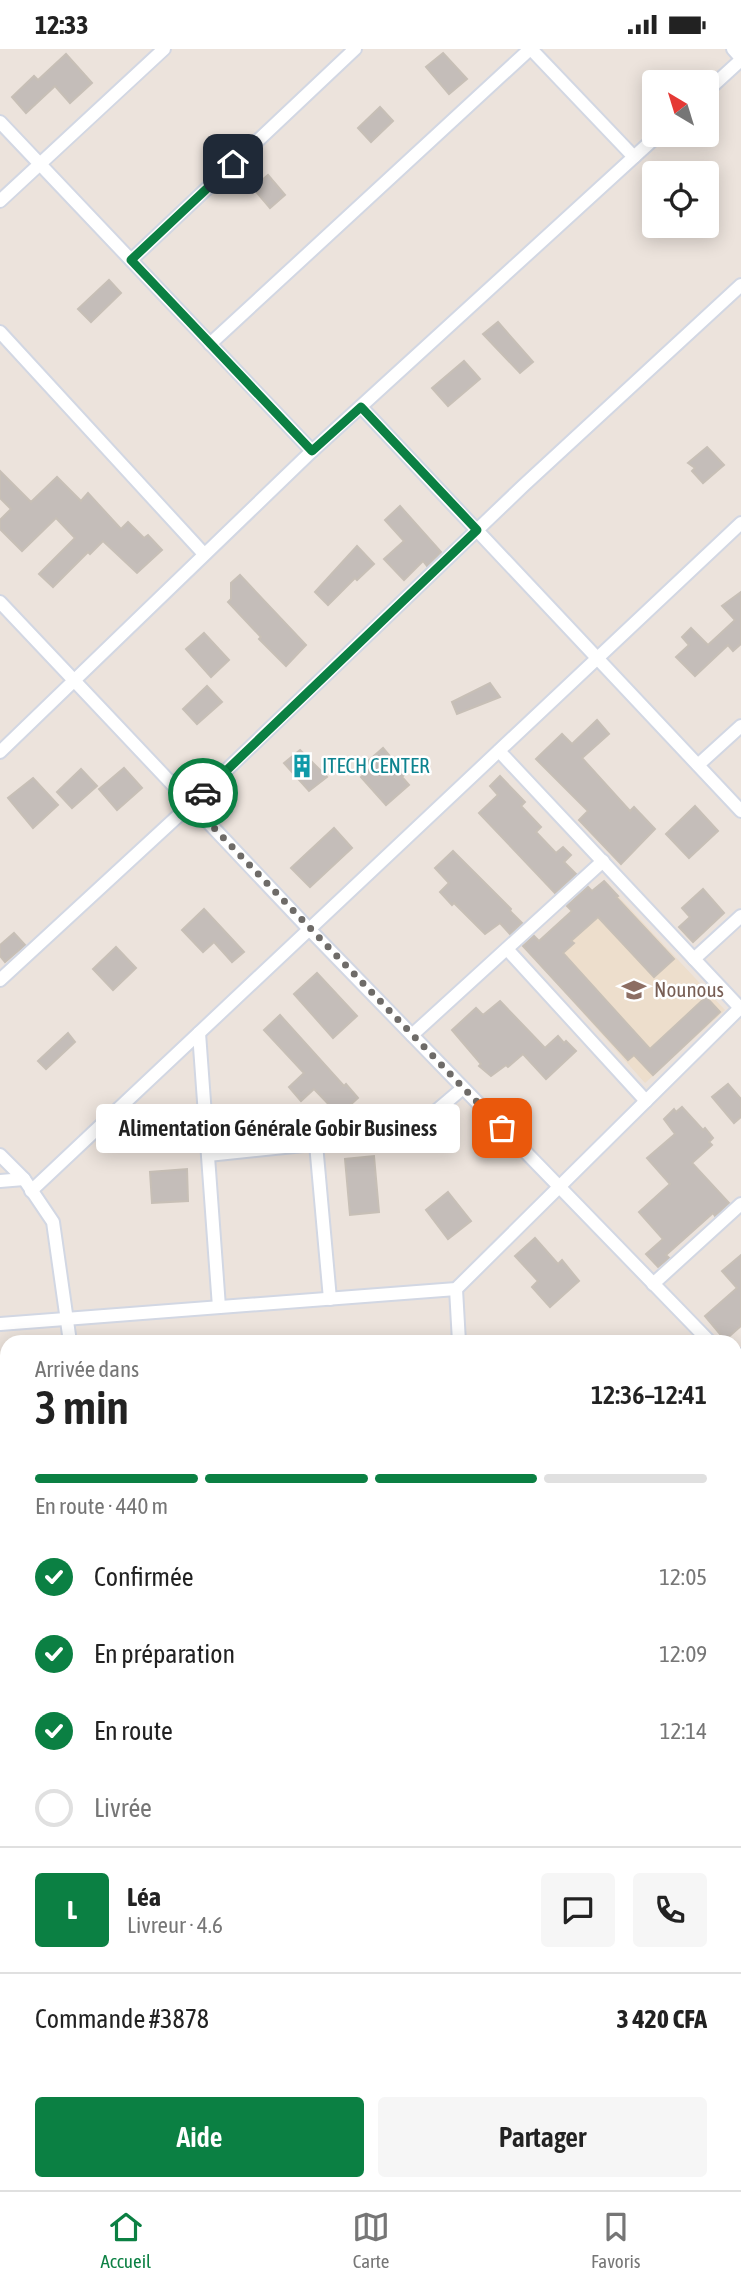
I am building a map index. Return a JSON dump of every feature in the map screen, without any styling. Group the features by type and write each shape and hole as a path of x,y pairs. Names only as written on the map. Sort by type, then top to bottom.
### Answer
{"street":[{"path":"0,201 164,49"},
{"path":"131,260 355,49"},
{"path":"210,344 530,49 634,157"},
{"path":"719,80 741,59 733,49"},
{"path":"0,122 312,451"},
{"path":"0,752 312,451 645,147"},
{"path":"0,980 191,804 477,530 741,285"},
{"path":"0,333 204,554"},
{"path":"361,407 741,811"},
{"path":"32,1191 741,523"},
{"path":"0,601 309,929 703,1335"},
{"path":"698,765 741,726"},
{"path":"0,1324 456,1289 740,1009 499,751"},
{"path":"412,1035 603,861"},
{"path":"694,959 741,916"},
{"path":"508,949 646,1101"},
{"path":"199,1033 219,1307"},
{"path":"208,1155 409,1134 463,1088"},
{"path":"316,1144 330,1299"},
{"path":"0,1155 23,1179 53,1221 69,1335"},
{"path":"0,1181 23,1179"},
{"path":"653,1284 741,1203"},
{"path":"456,1289 459,1335"}],"shaded area":[{"name":"Nounous","path":"604,881 725,1010 645,1083 528,951"}],"building":[{"path":"443,53 467,79 449,94 426,67"},
{"path":"66,54 92,83 70,103 55,86 26,113 12,97 34,76 38,80"},
{"path":"380,107 393,121 371,142 358,128"},
{"path":"268,175 285,195 270,208 253,188"},
{"path":"109,280 121,293 91,322 78,309"},
{"path":"498,322 533,362 520,373 483,334"},
{"path":"464,361 480,379 448,406 432,388"},
{"path":"707,447 724,465 703,483 692,471 695,468 688,463"},
{"path":"0,471 31,502 57,477 81,501 88,493 121,529 128,522 144,538 148,535 162,550 137,573 103,541 53,587 39,574 75,538 56,518 22,551 0,529 0,520 11,509 0,498"},
{"path":"400,506 441,552 427,566 423,561 404,580 384,559 404,541 385,520"},
{"path":"357,546 374,564 357,580 355,578 328,605 315,592"},
{"path":"240,575 306,645 286,666 228,602 231,599 231,583"},
{"path":"741,592 741,644 733,651 728,645 695,676 676,657 689,645 682,637 691,628 708,645 735,620 722,606"},
{"path":"204,633 229,660 211,677 186,649"},
{"path":"490,683 500,697 457,714 452,702"},
{"path":"207,686 222,702 197,724 183,709"},
{"path":"597,720 609,734 582,758 630,811 634,807 655,829 621,864 579,820 588,811 536,759 562,734 572,744"},
{"path":"383,748 405,774 402,777 409,785 386,805 361,777 372,767 367,762"},
{"name":"ITECH CENTER","path":"300,750 327,777 309,791 284,763"},
{"path":"124,768 142,788 117,810 99,789"},
{"path":"81,769 97,786 72,808 57,792"},
{"path":"500,776 525,802 521,806 541,827 536,832 556,853 563,847 571,855 564,862 576,874 555,893 479,813 498,795 490,786"},
{"path":"33,778 58,805 33,828 8,798"},
{"path":"695,806 718,831 689,858 666,834"},
{"path":"334,828 352,848 310,887 291,868"},
{"path":"453,851 522,923 510,934 500,923 485,934 440,892 449,883 435,868"},
{"path":"604,881 674,959 654,977 598,917 571,941 574,943 563,953 650,1049 706,997 720,1012 653,1075 634,1055 628,1060 523,946 534,936 539,941 572,911 567,906 588,887 592,891"},
{"path":"703,889 724,913 693,942 679,927 690,917 682,908"},
{"path":"204,909 244,952 232,962 214,942 203,952 182,930"},
{"path":"14,933 25,945 5,962 0,956 0,945"},
{"path":"116,947 136,968 113,990 93,969"},
{"path":"317,973 357,1016 333,1038 294,994"},
{"path":"500,1001 545,1048 558,1036 576,1051 546,1079 523,1054 508,1067 506,1065 491,1076 479,1066 481,1064 452,1030 476,1008 483,1015"},
{"path":"280,1015 358,1098 339,1115 314,1089 301,1101 289,1087 304,1073 264,1030"},
{"path":"68,1033 75,1042 46,1069 38,1061"},
{"path":"728,1084 741,1099 741,1117 734,1123 712,1097"},
{"path":"682,1107 713,1138 709,1142 712,1145 692,1163 729,1203 715,1216 713,1213 666,1255 669,1258 658,1267 646,1254 663,1239 639,1212 670,1184 647,1158 675,1134 664,1119 674,1109 676,1112"},
{"path":"374,1156 379,1212 350,1215 345,1159"},
{"path":"187,1169 188,1201 152,1203 150,1172"},
{"path":"448,1192 471,1221 448,1239 426,1210"},
{"path":"535,1238 558,1264 562,1260 579,1281 550,1307 532,1287 538,1281 515,1256"},
{"path":"741,1255 741,1326 731,1335 721,1335 705,1316 737,1288 722,1271"}],"way so far":[{"path":"203,793 191,804 502,1128"}],"place":[{"name":"ITECH CENTER","path":"302,766"},
{"name":"Nounous","path":"634,990"},
{"name":"Alimentation Générale Gobir Business","path":"502,1128"}],"route":[{"path":"203,793 477,530 361,407 312,451 131,260 233,164"}]}
